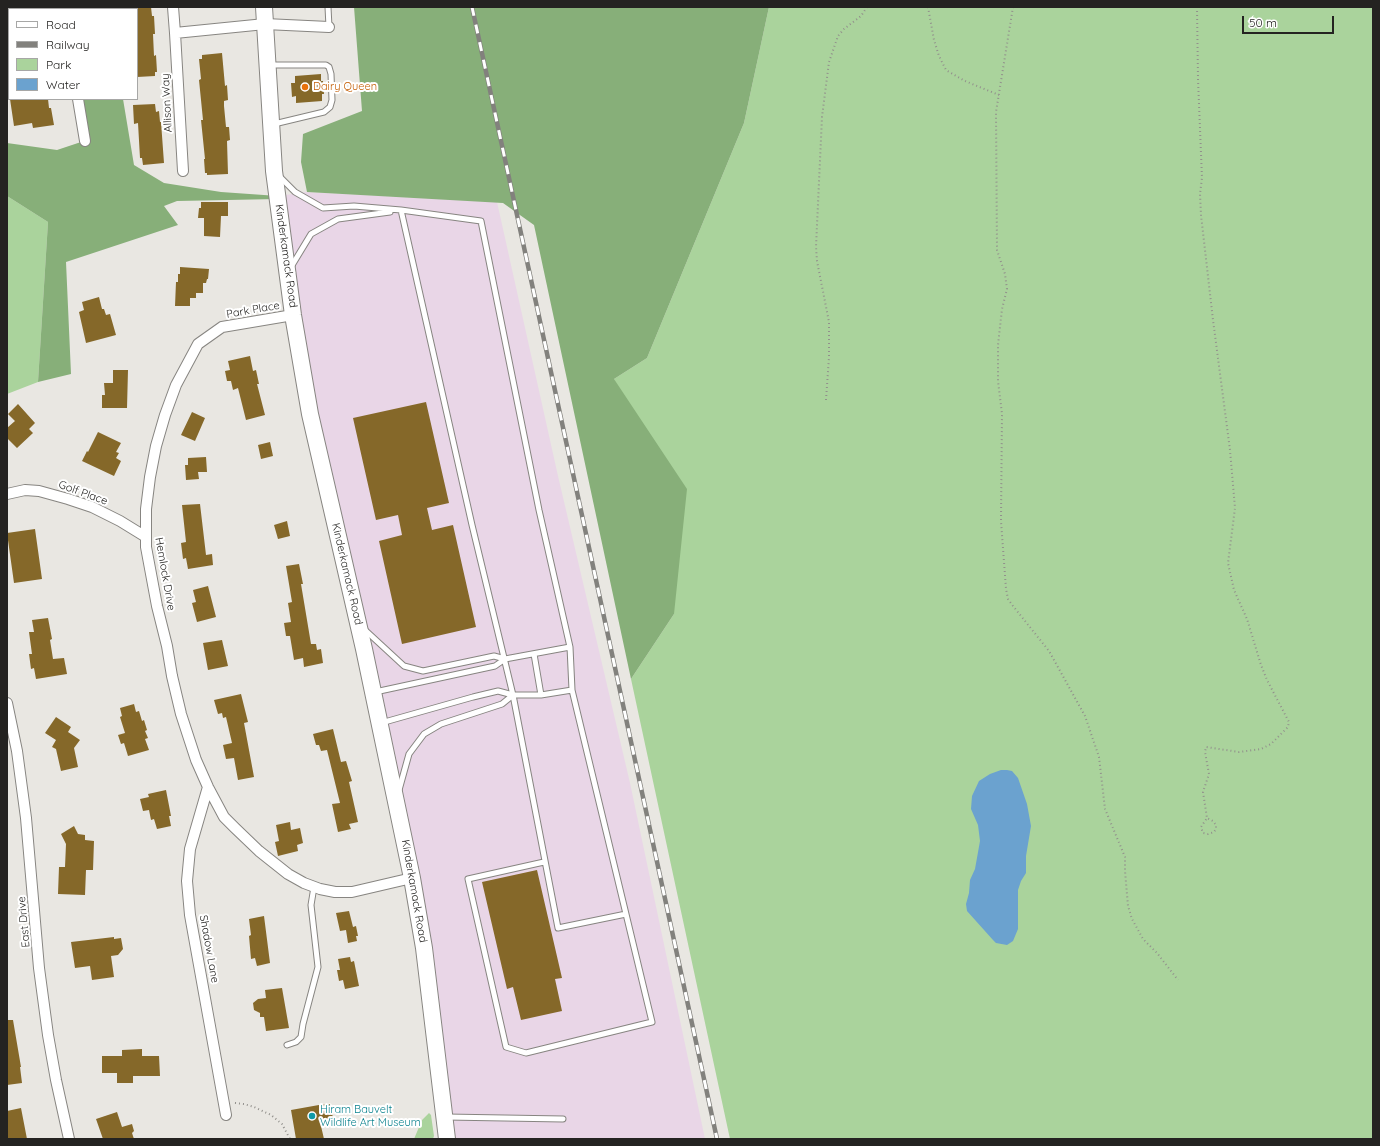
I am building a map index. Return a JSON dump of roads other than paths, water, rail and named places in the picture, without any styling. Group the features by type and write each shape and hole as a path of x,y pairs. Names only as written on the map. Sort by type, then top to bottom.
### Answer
{"main road":[{"name":"Kinderkamack Road","path":"264,7 274,171 294,315 310,414 359,624 397,799 424,948 444,1117 448,1139"}],"street":[{"name":"Allison Way","path":"173,7 183,171"},
{"path":"175,32 265,24 329,27"},
{"path":"78,100 85,140"},
{"name":"Park Place","path":"198,344 222,327 294,315"},
{"name":"Hemlock Drive","path":"198,344 176,385 165,415 156,446 146,509 146,547 157,606 181,714 196,760 224,817 259,851 288,874 304,883 335,892 352,892 412,878"},
{"name":"Golf Place","path":"7,494 25,490 40,491 68,498 92,507 120,521 146,537"},
{"name":"East Drive","path":"7,703 26,818 39,968 48,1036 69,1139"},
{"name":"Shadow Lane","path":"208,787 190,849 187,881 190,915 226,1115"}],"lane":[{"path":"328,7 329,27"},
{"path":"268,65 326,65 329,66 331,80 332,104 327,110 271,125"},
{"path":"274,171 295,192 323,208 354,206 401,210 481,221 540,510 570,647 572,690 652,1022 526,1053 506,1047 468,879 544,862"},
{"path":"288,272 310,234 338,219 401,210"},
{"path":"401,210 472,525 513,695 544,862 558,928 626,914"},
{"path":"359,624 404,666 423,671 494,656 505,660"},
{"path":"374,692 495,666 505,660 570,647"},
{"path":"534,654 541,695"},
{"path":"380,723 498,691 513,695 541,695 572,690"},
{"path":"397,799 409,754 424,734 441,724 502,704 513,695"},
{"path":"287,1045 296,1042 302,1037 303,1024 318,967 311,906 314,887"},
{"path":"444,1117 520,1117 563,1119"}],"water":[{"path":"1001,770 1012,771 1018,778 1027,804 1031,826 1026,856 1026,873 1018,890 1018,929 1013,941 1007,945 996,943 993,940 967,911 966,904 970,880 975,869 980,841 978,825 971,809 972,796 979,781 990,774"}],"railway":[{"path":"472,7 717,1139"}],"place":[{"name":"Dairy Queen","path":"305,87"},
{"name":"Hiram Bauvelt Wildlife Art Museum","path":"312,1116"}]}
